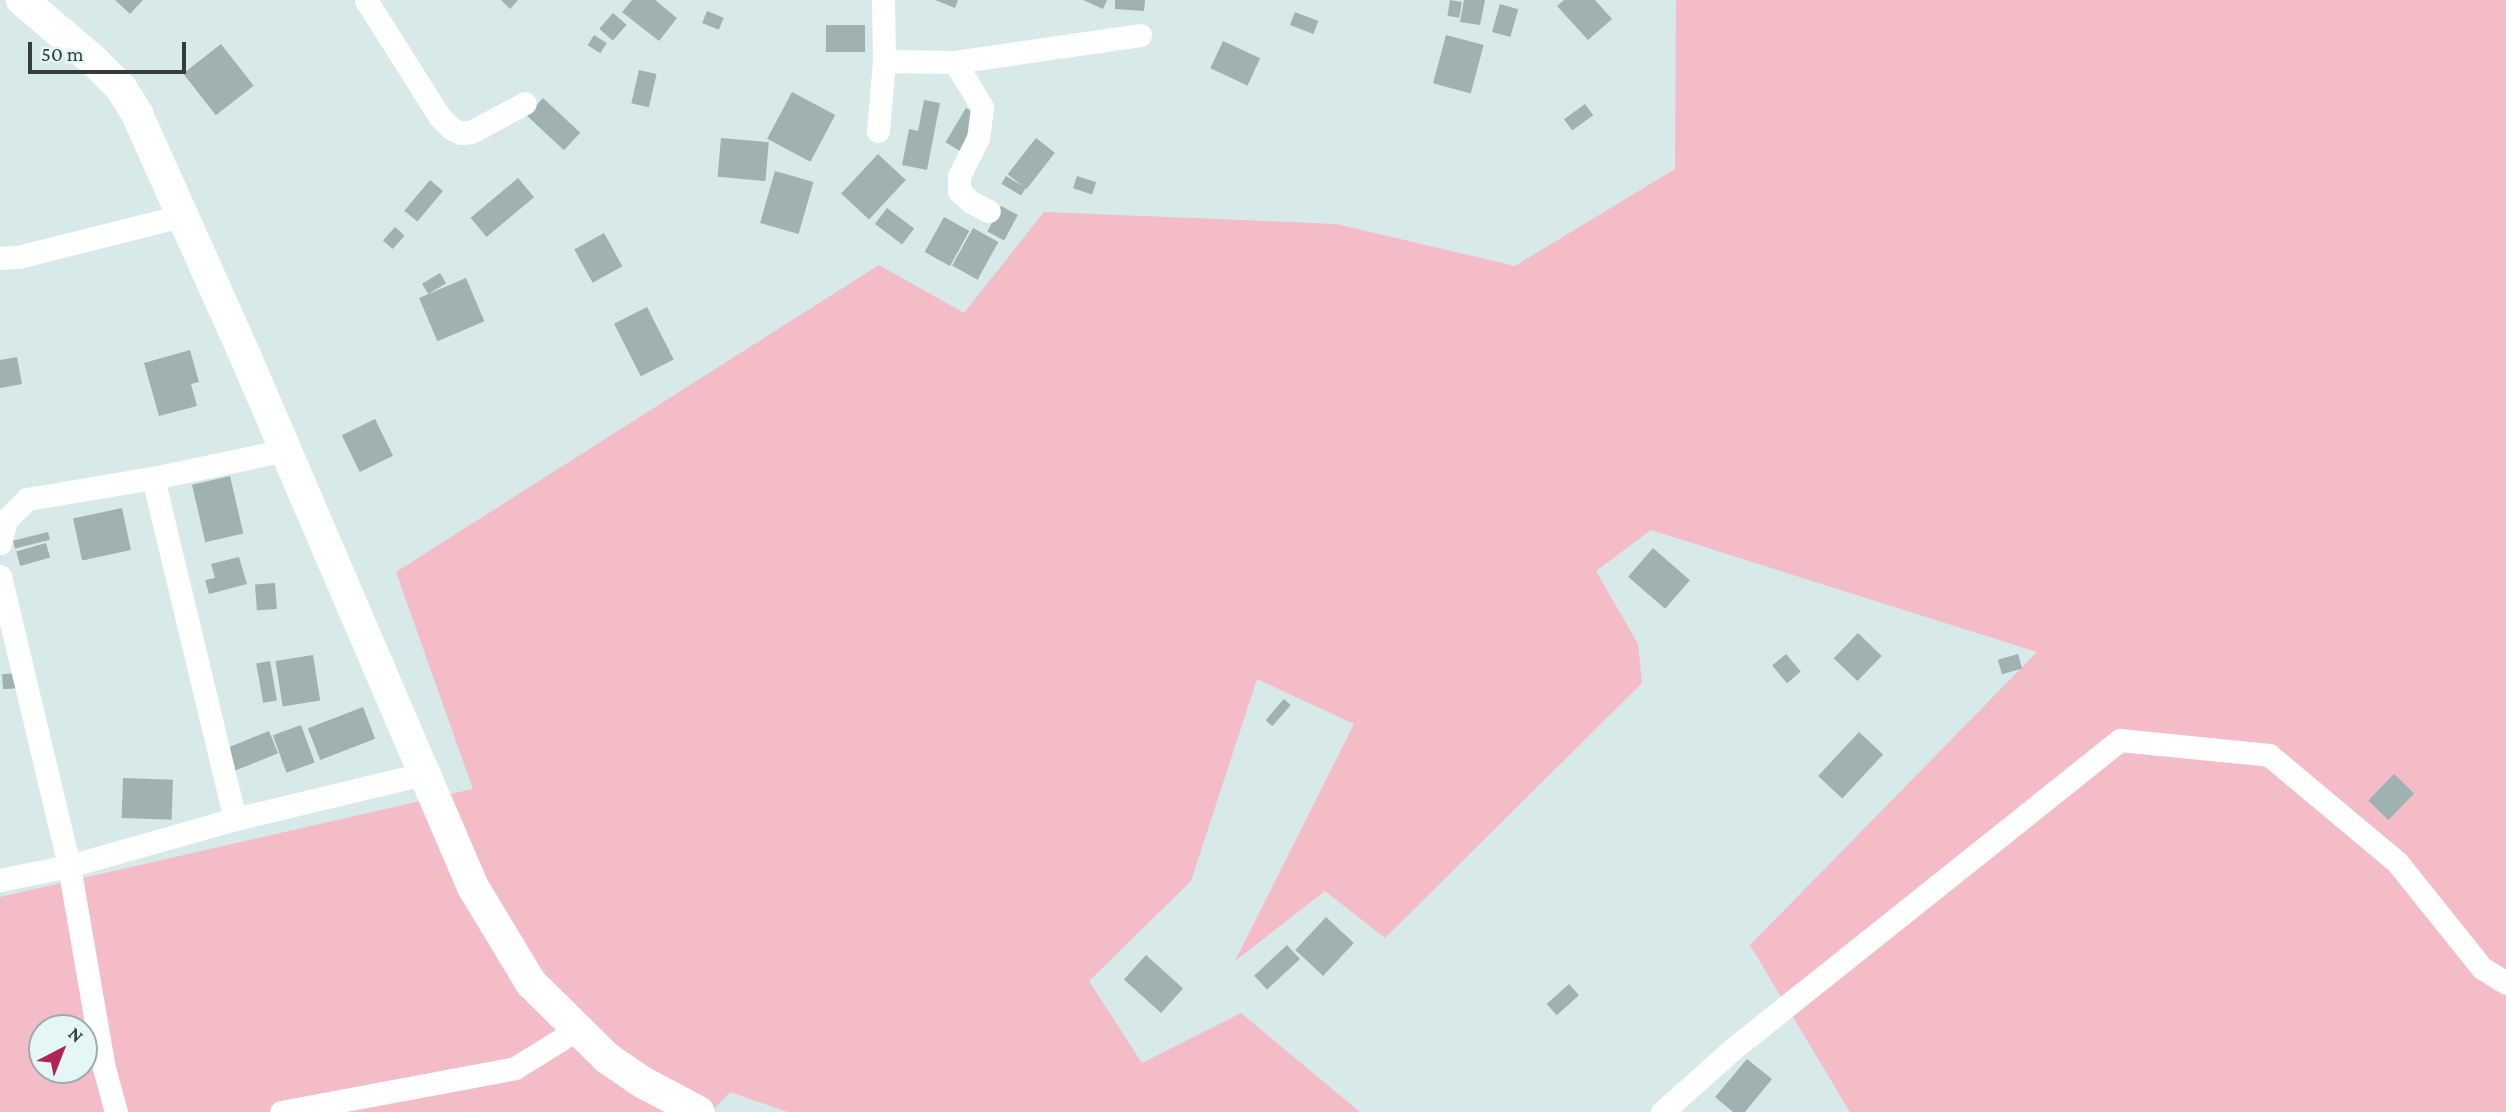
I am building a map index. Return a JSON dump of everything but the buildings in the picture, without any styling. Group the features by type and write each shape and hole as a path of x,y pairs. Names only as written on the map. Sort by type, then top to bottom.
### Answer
{"street":[{"path":"22,0 93,60 121,88 150,140 181,216 286,450 422,774 473,887 518,962 531,983 607,1058 642,1083 699,1112"},
{"path":"366,0 439,116 451,128 461,133 471,132 525,103"},
{"path":"878,131 884,61 883,0"},
{"path":"884,61 955,62 1140,35"},
{"path":"955,62 982,107 978,138 959,176 959,191 971,202 989,211"},
{"path":"0,258 18,257 181,216"},
{"path":"0,543 6,520 27,499 153,478 286,450"},
{"path":"153,478 235,819"},
{"path":"0,576 69,866 104,1068 116,1112"},
{"path":"1662,1112 1734,1048 2120,740 2269,755 2397,862 2482,968 2506,983"},
{"path":"0,880 69,866 235,819 422,774"},
{"path":"281,1112 515,1068 576,1030"}],"shaded area":[{"path":"1676,0 2506,0 2506,1112 1850,1112 1750,945 2037,652 1651,530 1596,571 1638,644 1642,683 1385,938 1325,891 1235,961 1354,724 1257,679 1191,881 1089,981 1142,1063 1241,1013 1360,1112 788,1112 730,1092 711,1112 0,1112 0,897 473,789 396,572 879,265 964,313 1044,212 1336,224 1515,266 1675,169"}]}
